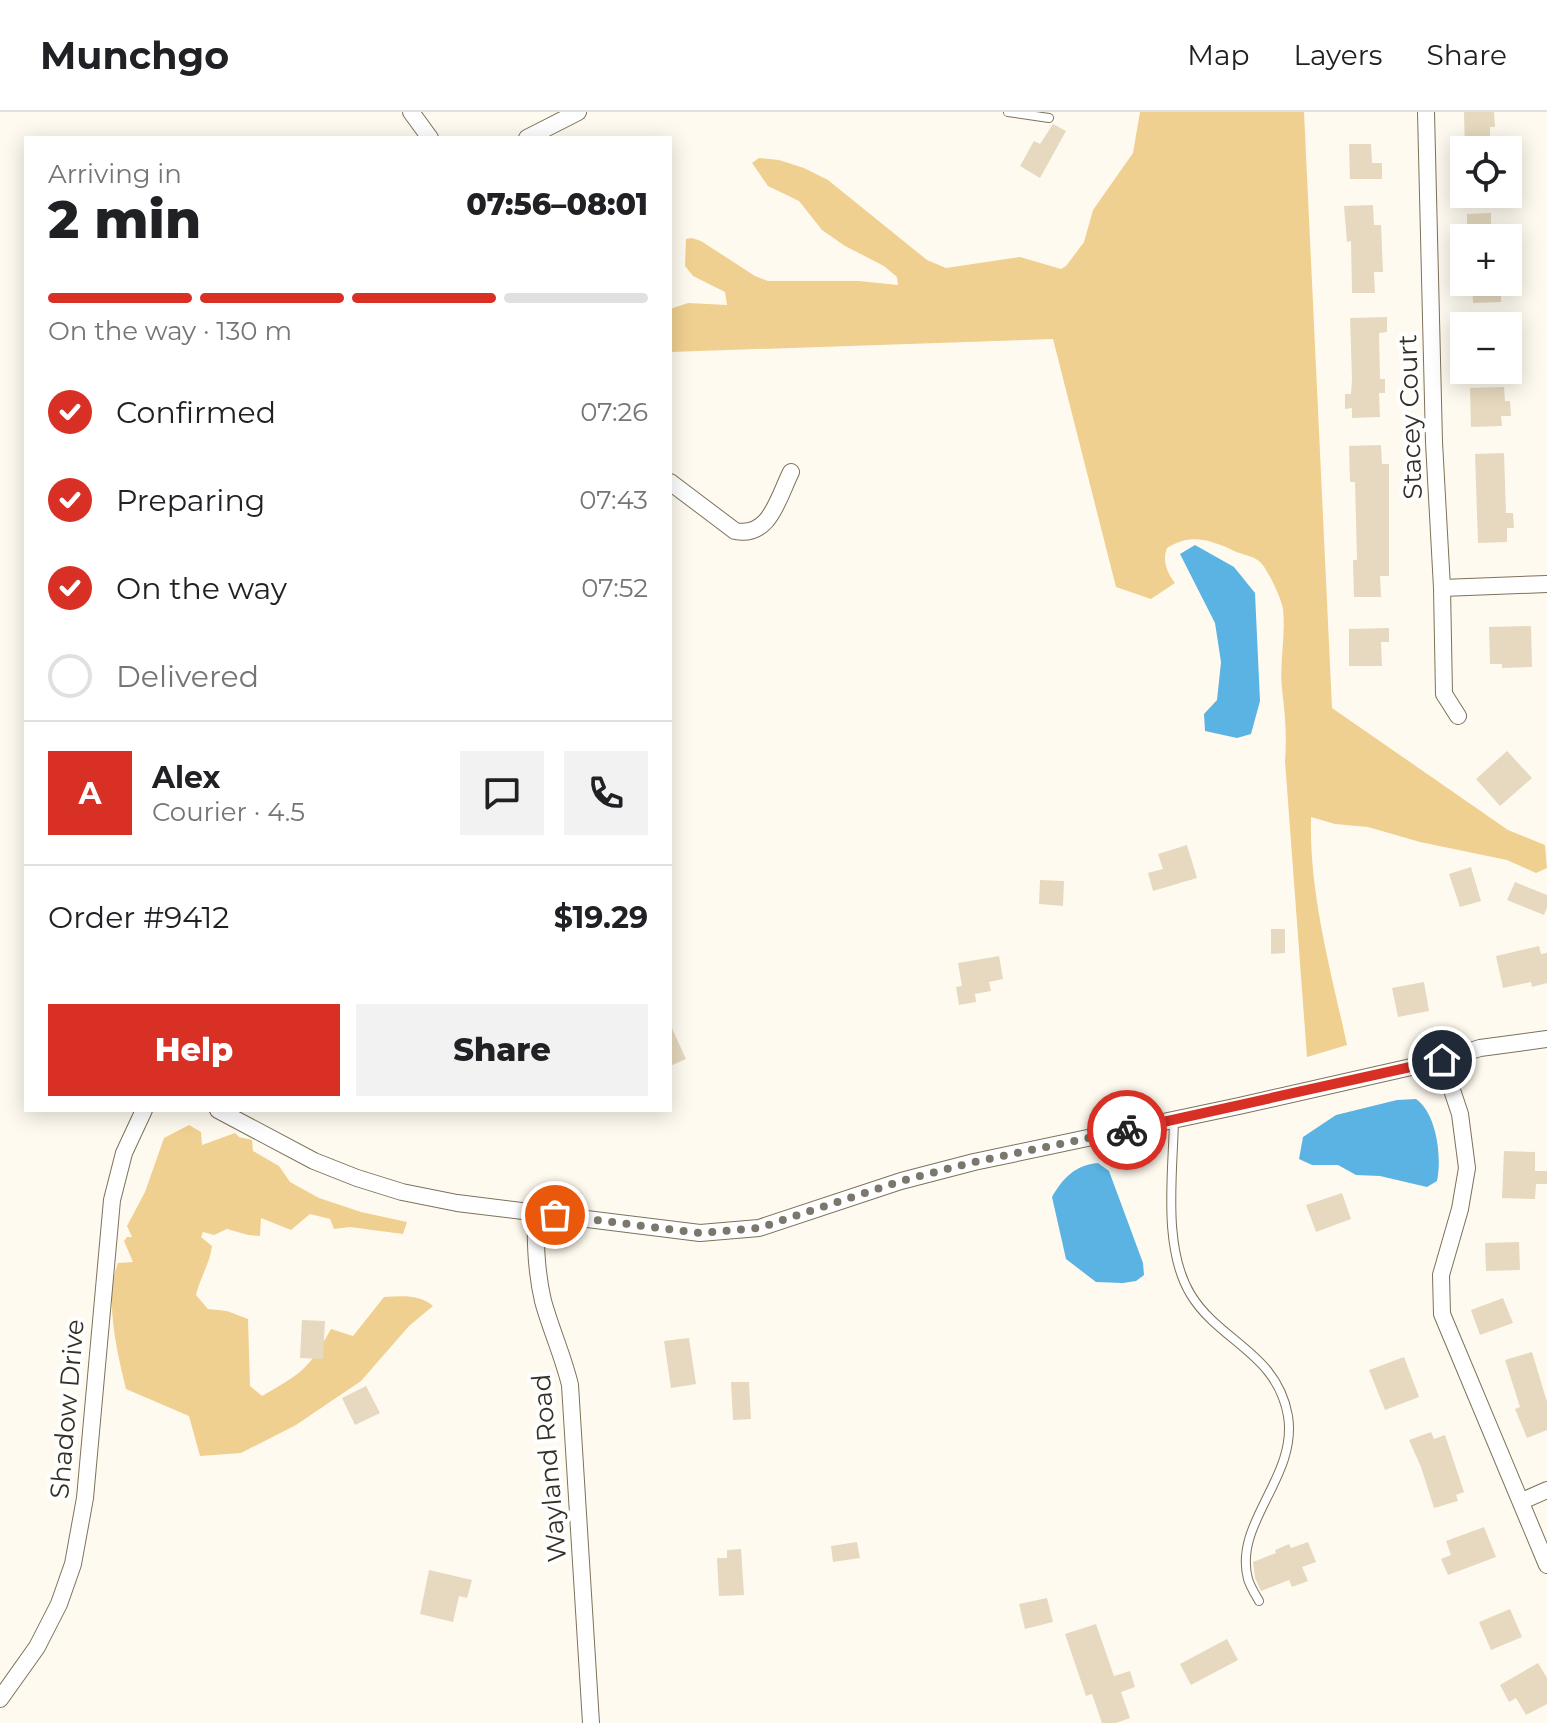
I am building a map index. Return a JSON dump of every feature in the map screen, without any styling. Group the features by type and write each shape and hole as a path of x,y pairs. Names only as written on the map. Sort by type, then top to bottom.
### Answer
{"street":[{"path":"411,112 429,136"},
{"path":"531,136 578,112"},
{"name":"Stacey Court","path":"1426,112 1444,694 1458,716"},
{"path":"672,484 735,531 745,533 753,532 765,523 791,472"},
{"path":"1442,588 1547,584"},
{"path":"222,1112 314,1161 402,1192 536,1213 700,1233 729,1233 782,1222 901,1181 960,1166 1442,1060 1480,1048 1547,1039"},
{"path":"1442,1060 1460,1114 1467,1168 1460,1209 1441,1275 1442,1314 1547,1565"},
{"name":"Shadow Drive","path":"0,1699 37,1647 59,1604 73,1564 85,1498 107,1228 117,1176 143,1112"},
{"name":"Wayland Road","path":"536,1213 535,1246 539,1281 570,1385 591,1723"},
{"path":"1522,1501 1547,1490"}],"lane":[{"path":"1008,112 1049,118"},
{"path":"1174,1120 1173,1226 1180,1272 1199,1306 1260,1360 1273,1377 1288,1416 1287,1454 1248,1543 1248,1580 1259,1601"}],"shaded area":[{"path":"1140,112 1304,112 1332,708 1508,830 1545,845 1547,868 1536,873 1507,860 1420,842 1368,827 1335,824 1311,817 1317,903 1347,1045 1307,1057 1285,761 1281,679 1283,609 1274,584 1262,564 1252,557 1214,543 1183,541 1167,548 1165,557 1175,583 1151,599 1116,587 1053,339 672,352 672,308 688,303 727,305 725,292 693,276 685,266 686,239 701,241 768,281 859,281 898,285 897,277 884,266 822,230 799,201 768,186 752,163 759,158 779,160 828,180 927,260 946,268 1020,257 1061,269 1084,242 1093,210 1133,153"},
{"path":"189,1125 201,1132 202,1145 235,1133 252,1140 253,1151 279,1166 290,1182 319,1198 361,1212 407,1222 403,1234 350,1227 334,1229 330,1219 310,1214 291,1230 261,1218 260,1236 227,1229 214,1235 203,1232 201,1237 212,1246 196,1295 208,1309 227,1311 248,1319 250,1386 262,1396 303,1369 331,1329 353,1336 384,1297 416,1298 433,1306 409,1326 361,1381 296,1425 241,1453 200,1456 189,1416 126,1389 116,1342 112,1308 114,1277 118,1263 133,1262 124,1241 132,1237 127,1226 145,1192 164,1138"}],"water":[{"path":"1195,545 1234,567 1255,593 1260,701 1251,734 1237,738 1205,731 1204,714 1217,700 1221,662 1215,623 1180,554"},
{"path":"1416,1099 1429,1115 1438,1148 1437,1181 1427,1187 1380,1176 1356,1175 1338,1165 1312,1165 1299,1159 1303,1137 1336,1115 1397,1100"},
{"path":"1098,1163 1109,1171 1143,1263 1144,1275 1136,1281 1096,1282 1066,1259 1052,1197 1070,1174 1083,1166"}],"building":[{"path":"1464,112 1494,112 1495,127 1490,127 1490,136 1465,136"},
{"path":"1053,124 1066,131 1040,178 1020,166 1034,141 1040,144"},
{"path":"1349,144 1371,144 1372,163 1382,163 1382,179 1350,179"},
{"path":"1373,205 1374,225 1381,225 1383,272 1374,272 1375,293 1352,293 1351,241 1347,242 1344,206"},
{"path":"1491,213 1491,224 1467,224 1467,214"},
{"path":"1473,296 1501,296 1501,302 1473,303"},
{"path":"1387,317 1387,332 1379,333 1380,379 1385,379 1385,393 1379,393 1380,417 1352,418 1352,408 1345,409 1345,394 1351,394 1352,379 1350,318"},
{"path":"1504,387 1505,401 1510,401 1511,416 1501,416 1502,426 1471,427 1470,388"},
{"path":"1381,445 1382,464 1389,464 1389,576 1380,576 1381,597 1354,597 1353,560 1357,560 1355,482 1350,482 1349,446"},
{"path":"1504,453 1506,513 1513,513 1514,528 1507,528 1507,542 1478,543 1475,454"},
{"path":"1531,626 1532,667 1502,668 1502,664 1490,664 1489,627"},
{"path":"1389,628 1389,642 1381,642 1382,666 1349,666 1349,629"},
{"path":"1507,751 1532,778 1500,806 1476,779"},
{"path":"1187,845 1197,878 1153,891 1148,873 1163,869 1158,854"},
{"path":"1471,867 1481,901 1460,907 1449,874"},
{"path":"1040,880 1064,881 1063,906 1039,904"},
{"path":"1515,882 1547,895 1544,915 1507,900"},
{"path":"1271,929 1285,929 1285,953 1271,954"},
{"path":"1539,946 1541,954 1547,953 1547,983 1532,987 1531,982 1503,988 1496,956"},
{"path":"999,956 1003,979 989,982 991,991 975,994 976,1002 959,1005 956,987 962,986 958,963"},
{"path":"1424,982 1429,1011 1398,1017 1392,988"},
{"path":"672,1028 686,1059 672,1065"},
{"path":"1504,1151 1535,1152 1535,1171 1547,1171 1547,1184 1536,1184 1535,1199 1502,1198"},
{"path":"1342,1193 1351,1219 1316,1232 1306,1205"},
{"path":"1519,1242 1520,1270 1486,1271 1485,1243"},
{"path":"1503,1298 1513,1323 1480,1335 1471,1310"},
{"path":"302,1320 325,1321 323,1359 300,1358"},
{"path":"689,1338 696,1384 671,1388 664,1341"},
{"path":"1532,1352 1547,1402 1547,1430 1527,1438 1515,1409 1520,1407 1505,1360"},
{"path":"1404,1357 1419,1397 1385,1410 1369,1370"},
{"path":"731,1382 749,1382 751,1419 733,1420"},
{"path":"366,1386 380,1413 355,1425 342,1398"},
{"path":"1431,1432 1434,1439 1445,1435 1464,1492 1456,1495 1458,1501 1434,1508 1409,1440"},
{"path":"1484,1527 1496,1557 1448,1575 1441,1559 1451,1555 1446,1541"},
{"path":"857,1542 860,1558 833,1562 831,1546"},
{"path":"1308,1542 1316,1562 1302,1567 1308,1581 1292,1587 1289,1580 1261,1591 1253,1562 1289,1544 1291,1548"},
{"path":"741,1549 744,1595 719,1596 717,1558 727,1558 727,1550"},
{"path":"429,1570 472,1580 467,1598 459,1596 453,1622 420,1614"},
{"path":"1047,1598 1053,1622 1025,1629 1019,1604"},
{"path":"1510,1609 1522,1637 1491,1650 1479,1622"},
{"path":"1096,1624 1114,1676 1130,1671 1135,1687 1121,1692 1130,1718 1116,1723 1102,1723 1092,1694 1086,1696 1065,1634"},
{"path":"1227,1639 1238,1660 1191,1685 1180,1664"},
{"path":"1538,1663 1547,1678 1547,1704 1526,1715 1516,1698 1509,1702 1500,1685"}],"way so far":[{"path":"555,1215 700,1233 729,1233 782,1222 901,1181 974,1162 1127,1130"}],"route":[{"path":"1127,1130 1442,1060"}]}
